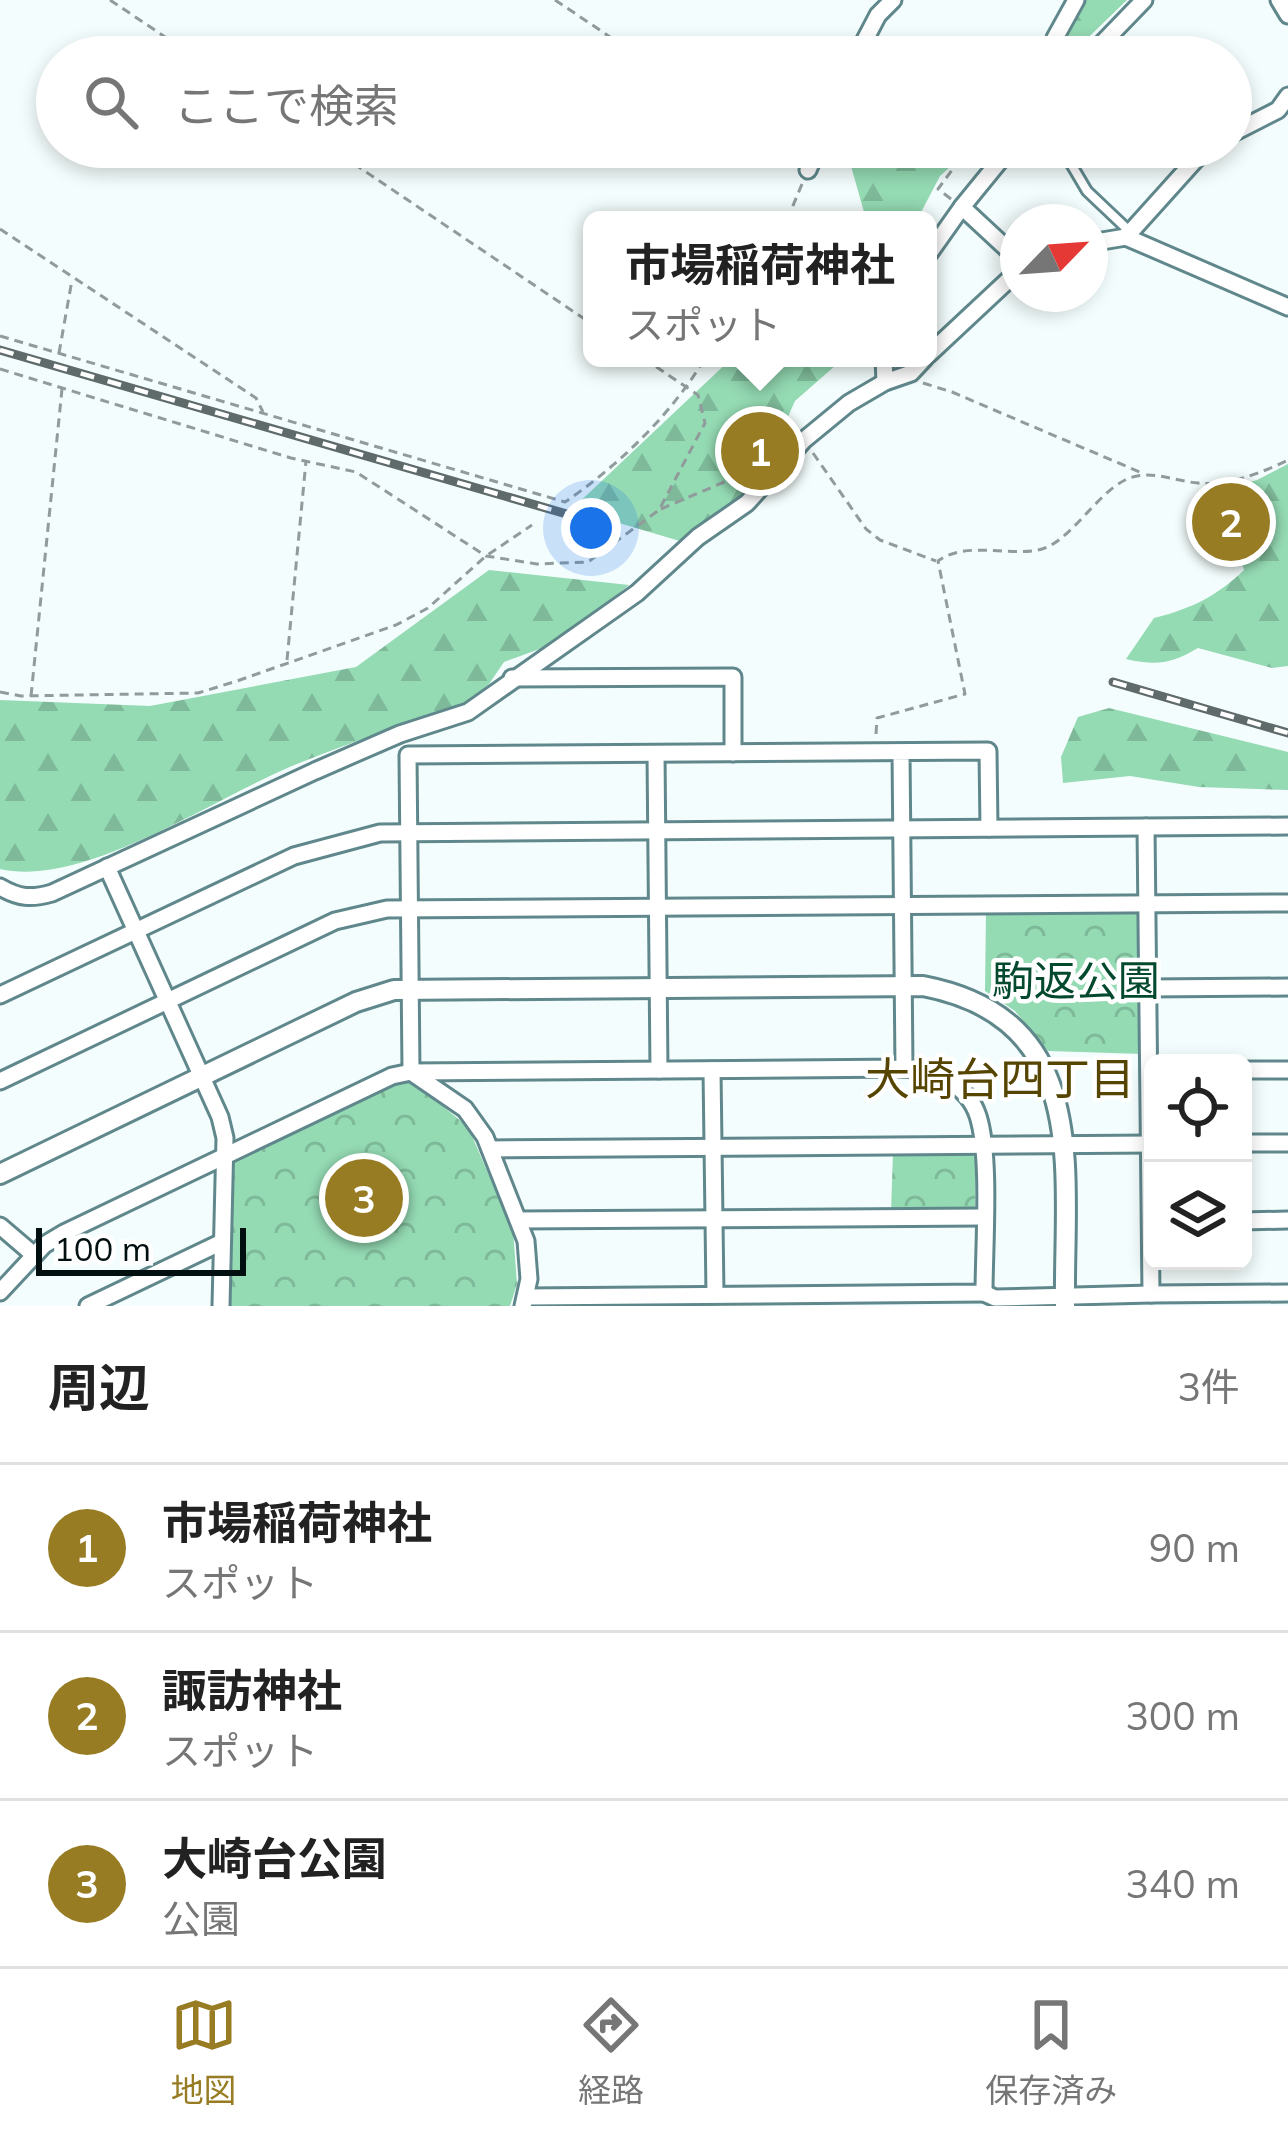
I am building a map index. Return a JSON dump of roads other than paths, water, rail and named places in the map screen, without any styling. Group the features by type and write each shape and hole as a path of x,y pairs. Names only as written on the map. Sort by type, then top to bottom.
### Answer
{"street":[{"path":"867,36 893,0"},
{"path":"1056,36 1076,0"},
{"path":"1109,36 1144,0"},
{"path":"1279,0 1288,15"},
{"path":"1252,123 1278,110 1288,96"},
{"path":"937,242 994,168"},
{"path":"1126,237 1188,168"},
{"path":"962,207 1000,242"},
{"path":"1108,240 1126,237 1288,307"},
{"path":"937,348 1000,288"},
{"path":"885,367 886,382"},
{"path":"0,887 33,898 378,743 468,712 638,593 698,537 747,503 804,440 849,403 917,367"},
{"path":"512,678 733,677 734,753"},
{"path":"411,1072 408,755 988,751 989,828"},
{"path":"901,752 904,1068"},
{"path":"656,754 659,1070"},
{"path":"0,995 314,848 358,837 409,832 1288,826"},
{"path":"1146,827 1150,1054"},
{"path":"107,867 220,1117 225,1156 220,1306"},
{"path":"0,1081 335,921 387,909 1288,903"},
{"path":"0,1174 376,994 923,986 964,997 1016,1030 1048,1073 1059,1104 1063,1144 1065,1302"},
{"path":"1148,988 1288,987"},
{"path":"0,1292 34,1255 64,1233 392,1076 411,1072 904,1068 941,1076 958,1087 977,1113 982,1145 984,1293"},
{"path":"712,1070 715,1295"},
{"path":"1252,1070 1288,1070"},
{"path":"411,1072 464,1108 490,1149 529,1262 524,1301 984,1293 994,1298 1065,1302 1151,1294 1288,1293"},
{"path":"1252,1143 1288,1143"},
{"path":"490,1149 1144,1144"},
{"path":"518,1220 983,1217"},
{"path":"1252,1221 1288,1220"},
{"path":"0,1226 34,1255"},
{"path":"88,1306 222,1242"},
{"path":"1151,1270 1151,1294"}],"lane":[{"path":"1074,168 1088,191 1125,227 1126,237"}],"railway":[{"path":"0,350 608,526"},
{"path":"1113,682 1288,733"}],"place":[{"name":"市場稲荷神社","path":"760,451"},
{"name":"諏訪神社","path":"1231,522"},
{"name":"大崎台公園","path":"364,1198"}],"district":[{"name":"大崎台四丁目","path":"1000,1078"}],"park label":[{"name":"駒返公園","path":"1076,980"}]}
